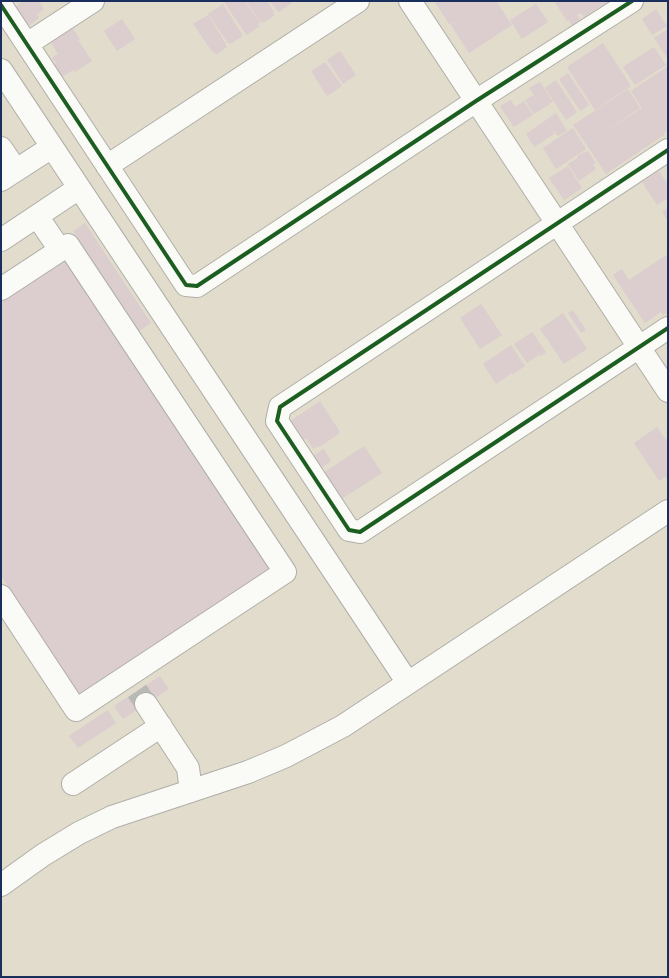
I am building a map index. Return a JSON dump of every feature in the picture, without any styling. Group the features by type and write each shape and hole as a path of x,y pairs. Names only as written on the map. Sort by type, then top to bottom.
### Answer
{"street":[{"path":"27,44 93,1"},
{"path":"108,166 358,1"},
{"path":"410,1 668,391"},
{"path":"1,5 186,285 197,286 476,101 632,1"},
{"path":"1,70 408,683"},
{"path":"1,148 9,175 52,147"},
{"path":"668,150 280,407 277,421 349,530 360,532 668,328"},
{"path":"4,232 37,216 79,188"},
{"path":"37,216 60,250"},
{"path":"1,289 68,245 285,572 137,690 76,710 1,596"},
{"path":"1,885 43,854 78,833 112,817 248,772 286,756 343,726 668,511"},
{"path":"137,690 188,768 191,791"},
{"path":"73,784 161,726"}],"building":[{"path":"24,1 39,1 44,9 37,14 39,18 28,26 15,7"},
{"path":"245,1 260,23 258,24 260,26 247,35 224,2"},
{"path":"246,1 267,1 275,15 263,23 261,21 260,22"},
{"path":"270,1 291,1 292,3 279,12"},
{"path":"434,1 496,1 512,25 469,53 451,25 470,12 450,25"},
{"path":"554,1 609,1 584,17 581,13 577,15 580,20 572,25 569,20 567,21"},
{"path":"223,4 243,36 230,44 208,14"},
{"path":"536,4 548,22 522,39 510,20"},
{"path":"656,9 667,26 652,35 642,19"},
{"path":"208,15 227,47 216,55 214,52 213,53 193,24"},
{"path":"122,19 135,39 117,51 104,31"},
{"path":"71,26 80,39 78,40 92,61 75,72 73,70 62,77 54,65 56,63 52,58 58,54 50,41"},
{"path":"668,29 668,59 654,38"},
{"path":"603,43 631,86 595,110 567,67"},
{"path":"654,47 666,65 635,85 623,67"},
{"path":"340,51 356,75 343,84 327,60"},
{"path":"325,62 342,86 327,96 311,71"},
{"path":"668,66 668,130 663,134 664,135 606,174 586,144 642,108 631,91"},
{"path":"568,73 589,105 580,111 559,79"},
{"path":"556,80 577,112 566,120 545,88"},
{"path":"540,82 553,102 534,114 525,100 534,95 529,88"},
{"path":"628,89 640,108 586,144 573,125"},
{"path":"511,100 515,107 524,101 533,115 514,127 500,106"},
{"path":"556,113 567,131 558,136 554,131 554,134 534,147 526,134"},
{"path":"573,128 586,149 556,169 543,148"},
{"path":"588,151 596,163 593,165 596,169 579,181 568,164 578,158 577,156"},
{"path":"568,166 582,188 564,200 549,178"},
{"path":"659,171 668,185 668,198 657,205 642,182"},
{"path":"668,208 668,221 662,212"},
{"path":"85,223 151,323 139,331 73,231"},
{"path":"668,254 668,312 663,315 661,312 645,323 613,275 622,269 629,280"},
{"path":"69,257 274,567 80,696 1,576 1,302"},
{"path":"481,304 502,335 480,349 460,318"},
{"path":"573,310 586,330 581,333 568,313"},
{"path":"563,313 587,349 564,364 540,329"},
{"path":"532,332 546,352 541,356 540,354 527,363 514,344"},
{"path":"511,345 525,366 496,384 483,364"},
{"path":"320,401 340,432 319,447 318,446 313,449 306,438 302,441 289,422"},
{"path":"657,427 668,443 668,475 659,481 634,443"},
{"path":"364,446 382,473 340,500 322,474"},
{"path":"324,449 331,461 319,469 311,457"},
{"path":"160,676 169,689 123,719 114,706"},
{"path":"108,710 116,723 78,748 69,736"}],"tunnel":[{"path":"137,691 146,704"}],"cycle path":[{"path":"1,5 186,285 197,286 476,101 632,1"},
{"path":"668,150 280,407 277,421 349,530 360,532 668,328"}]}
